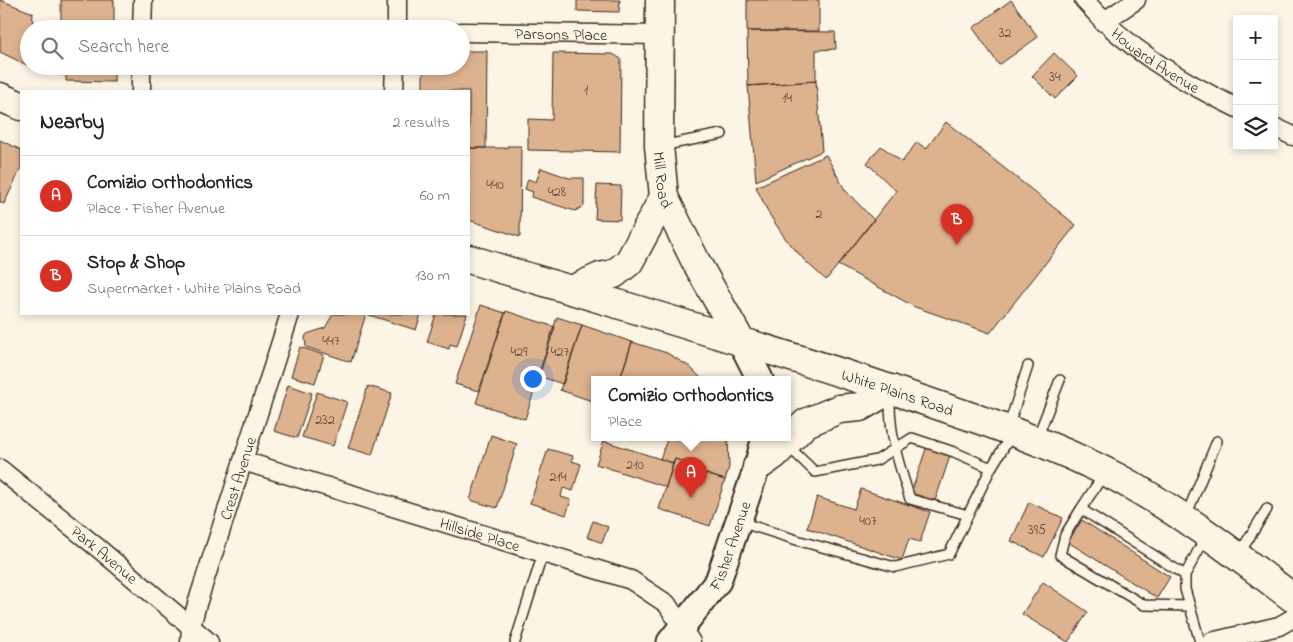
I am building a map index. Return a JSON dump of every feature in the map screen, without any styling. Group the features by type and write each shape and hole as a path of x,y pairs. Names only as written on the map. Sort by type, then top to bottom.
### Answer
{"main road":[{"name":"Mill Road","path":"660,0 659,146 664,197 695,260 740,340"},
{"path":"0,97 20,106"},
{"path":"572,290 600,277 614,274 629,262 664,197"},
{"name":"White Plains Road","path":"470,259 740,340 891,389 1019,434 1106,472 1185,518 1293,598"},
{"path":"791,431 839,409 860,407 891,389"},
{"path":"757,467 774,441"}],"street":[{"path":"142,20 143,0"},
{"path":"397,0 397,20"},
{"name":"Howard Avenue","path":"1084,0 1103,22 1156,65 1233,106"},
{"path":"1103,22 1136,0"},
{"name":"Parsons Place","path":"470,32 660,35"},
{"path":"140,90 141,75"},
{"path":"394,90 395,75"},
{"path":"1278,129 1293,136"},
{"name":"Crest Avenue","path":"191,634 287,315"},
{"path":"740,340 758,376"},
{"name":"Hillside Place","path":"243,461 630,580 667,604 681,637"},
{"name":"Fisher Avenue","path":"681,637 718,581 757,467"},
{"name":"Park Avenue","path":"0,469 191,634 209,642"},
{"path":"1211,642 1279,626 1293,618"}],"lane":[{"path":"659,146 722,134"},
{"path":"1019,434 1028,366"},
{"path":"738,521 800,541 895,567 949,554 991,468 1060,380"},
{"path":"891,389 889,422 894,450 910,499 968,515"},
{"path":"776,441 815,472 877,460 912,438 954,452 991,468"},
{"path":"1185,518 1217,441"},
{"path":"1106,472 1065,535 1060,555 1144,605 1190,606"},
{"path":"1081,509 1185,575"},
{"path":"1238,556 1267,509"},
{"path":"1200,642 1185,589 1185,575 1207,533"},
{"path":"515,642 543,553"}],"building":[{"path":"0,0 33,13 33,20 20,20 20,62 0,52"},
{"path":"61,0 114,0 114,20 61,20"},
{"path":"577,0 620,0 619,12 577,11"},
{"path":"747,0 819,0 819,31 747,31"},
{"path":"1011,0 1038,37 999,65 973,28"},
{"path":"747,31 835,32 836,49 816,50 816,81 748,86"},
{"path":"470,51 487,51 486,148 470,148 470,90 423,90 423,75 470,75"},
{"path":"553,53 613,54 621,59 620,152 528,150 528,119 552,120"},
{"path":"1054,53 1078,76 1055,99 1032,76"},
{"path":"66,75 114,75 114,82 66,81"},
{"path":"816,81 822,151 756,181 748,86"},
{"path":"946,122 1076,225 990,333 915,307 838,265 896,191 867,163 881,146 902,162 917,142 926,149"},
{"path":"0,140 20,150 20,170 4,204 0,202"},
{"path":"507,146 521,146 520,237 470,220 470,148 507,148"},
{"path":"826,155 845,190 874,220 826,280 805,261 785,238 769,214 756,187"},
{"path":"541,168 569,178 584,178 584,206 575,211 531,197 533,192 525,189 528,179 536,182"},
{"path":"597,185 621,186 620,220 595,219"},
{"path":"481,305 505,313 479,391 455,384"},
{"path":"506,311 555,327 525,419 476,403"},
{"path":"332,315 366,315 351,362 306,347 305,337 307,334 325,328"},
{"path":"369,315 421,315 416,330"},
{"path":"436,315 467,315 457,346 450,344 449,349 427,342"},
{"path":"557,317 582,325 563,384 538,376"},
{"path":"582,325 632,342 621,376 591,376 591,401 560,390"},
{"path":"632,342 667,353 690,367 699,376 621,376"},
{"path":"300,347 324,355 315,383 291,376"},
{"path":"288,385 312,393 297,438 274,431"},
{"path":"368,386 392,393 372,455 348,448"},
{"path":"317,392 347,402 333,446 302,437"},
{"path":"491,435 517,444 497,508 470,500"},
{"path":"604,441 673,463 666,487 596,464"},
{"path":"667,441 728,441 729,467 725,480 703,473 704,469 675,459 673,463 660,459"},
{"path":"927,446 951,453 935,501 911,493"},
{"path":"548,449 573,456 572,461 581,464 573,491 563,488 561,497 571,500 566,515 530,503"},
{"path":"675,459 704,469 703,473 725,480 710,526 659,509"},
{"path":"861,489 930,512 920,542 909,539 902,560 807,528 817,497 854,509"},
{"path":"1029,502 1063,518 1044,557 1011,541"},
{"path":"1082,520 1170,577 1157,598 1068,542"},
{"path":"593,521 608,527 602,543 587,537"},
{"path":"1043,582 1088,612 1068,642 1022,614"}],"place":[{"name":"Stop & Shop","path":"957,245"},
{"name":"Comizio Orthodontics","path":"691,498"}]}
